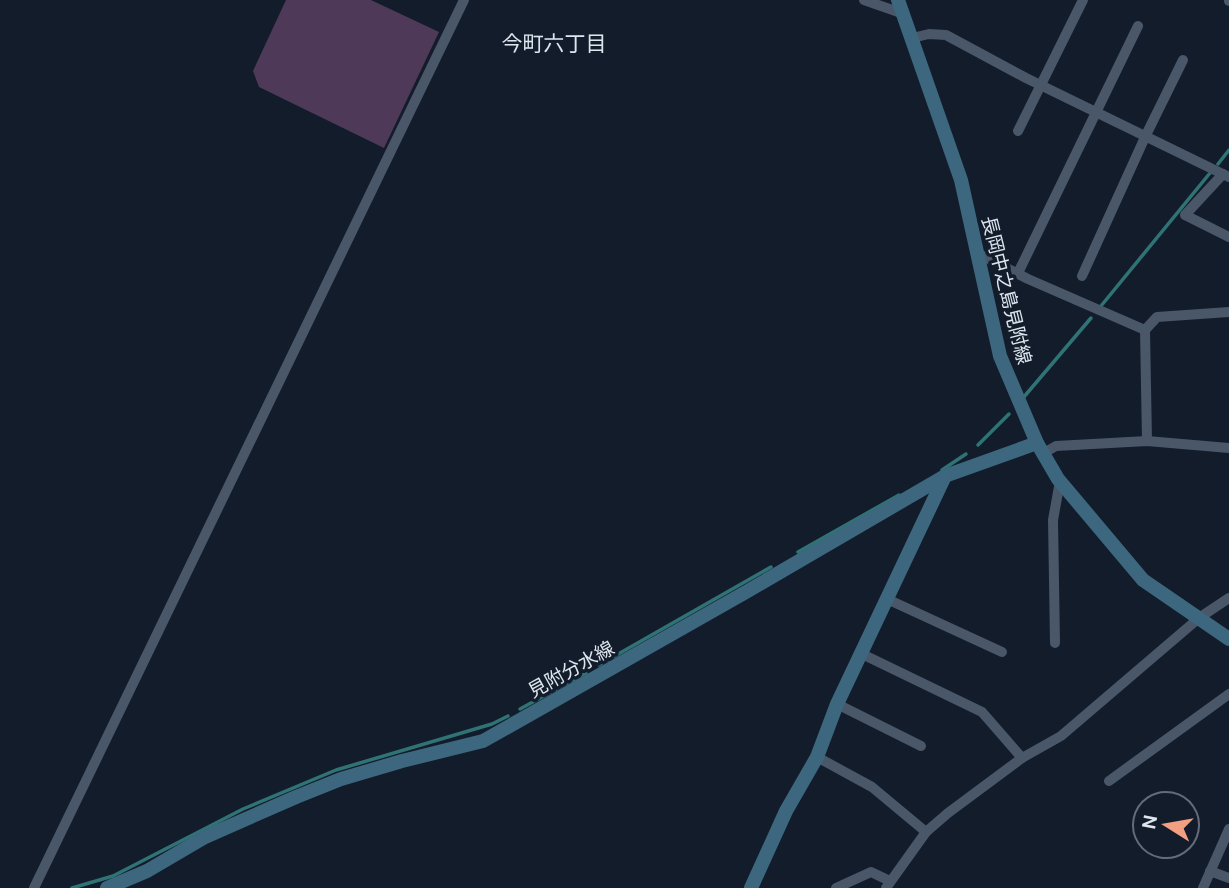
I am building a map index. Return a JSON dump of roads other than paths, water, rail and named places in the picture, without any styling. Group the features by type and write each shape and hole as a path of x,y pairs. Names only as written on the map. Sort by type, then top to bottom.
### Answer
{"main road":[{"name":"長岡中之島見附線","path":"901,7 961,180 1000,356 1039,449 1060,481 1143,580 1229,639"},
{"name":"見附分水線","path":"107,888 147,871 205,837 341,779 483,741 945,476 1039,449"},
{"path":"751,888 786,811 817,757 837,704 945,476"}],"street":[{"path":"34,888 464,0"},
{"path":"864,0 901,7"},
{"path":"1018,131 1083,0"},
{"path":"1018,273 1138,26"},
{"path":"912,38 929,34 946,35 1002,66 1226,176 1185,215 1229,237"},
{"path":"1082,276 1183,60"},
{"path":"977,253 1144,330"},
{"path":"1147,441 1144,330 1157,317 1229,312"},
{"path":"1039,449 1147,441 1229,448"},
{"path":"1055,643 1053,520 1060,481"},
{"path":"836,888 872,872 888,884 926,832 1022,758 1061,736 1199,618 1229,597"},
{"path":"887,599 1002,652"},
{"path":"862,654 982,712 1022,758"},
{"path":"1109,781 1229,694"},
{"path":"837,704 921,746"},
{"path":"817,757 872,787 926,832"},
{"path":"1203,888 1229,830"},
{"path":"1210,871 1229,878"}],"waterway":[{"path":"1218,164 1229,150"},
{"path":"1101,306 1210,173"},
{"path":"1023,398 1091,318"},
{"path":"978,445 1009,414"},
{"path":"942,470 966,454"},
{"path":"798,552 899,495"},
{"path":"599,665 771,567"},
{"path":"520,709 586,673"},
{"path":"72,888 113,876 243,809 336,770 492,724 508,716"}],"district":[{"name":"今町六丁目","path":"554,44"}]}
